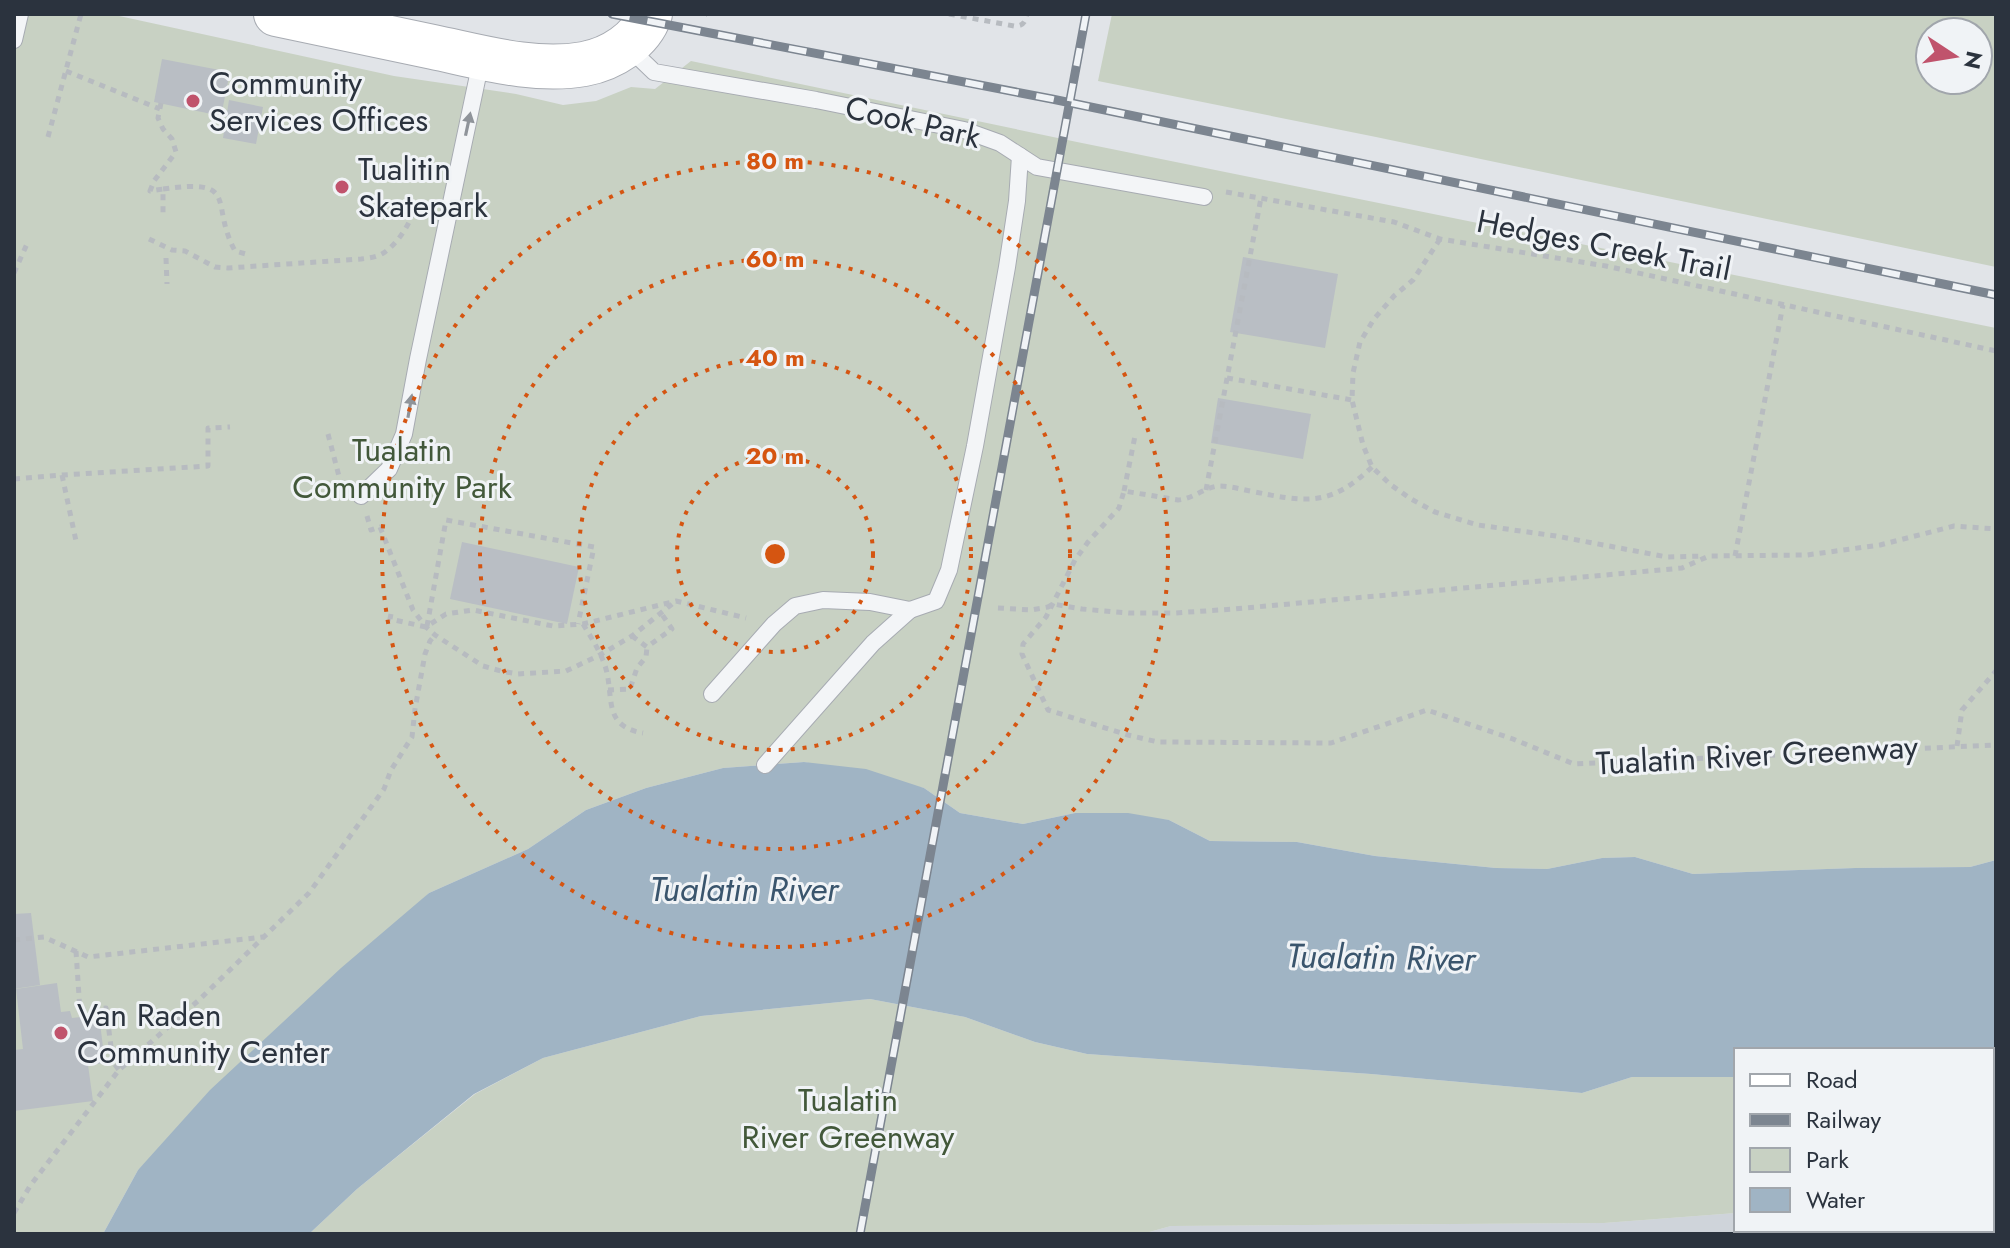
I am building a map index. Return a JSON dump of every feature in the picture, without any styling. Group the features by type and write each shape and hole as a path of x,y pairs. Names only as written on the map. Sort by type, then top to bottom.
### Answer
{"main road":[{"path":"276,14 533,65 586,64 604,58 615,53 638,29"}],"lane":[{"path":"14,40 20,14"},
{"name":"Cook Park","path":"638,29 654,72 964,130 1000,143 1037,167 1204,197"},
{"path":"361,496 389,469 404,434 482,57"},
{"path":"765,765 873,643 910,610 936,601 949,570 1007,267 1020,156"},
{"path":"712,694 774,624 795,606 823,600 870,602 910,610"}],"path":[{"path":"48,137 81,14"},
{"path":"949,14 1014,26 1021,26 1027,14"},
{"path":"66,71 160,106 158,118 172,139 176,152 150,191 187,186 215,191 220,199 227,237 235,251 246,254"},
{"path":"163,189 163,217"},
{"name":"Hedges Creek Trail","path":"1204,197 1226,192 1394,222 1440,239 1606,266 1996,351"},
{"path":"1206,490 1261,198"},
{"path":"149,239 172,250 185,251 215,267 361,259 384,253 398,239 410,222 416,204"},
{"path":"1440,239 1413,280 1374,319 1360,342 1353,373 1352,400 1372,467 1391,485 1435,512 1478,525 1667,557 1807,555 1880,545 1954,526 1996,529"},
{"path":"14,273 27,244"},
{"path":"166,258 167,284"},
{"path":"1735,556 1783,305"},
{"path":"1227,378 1352,400"},
{"path":"14,479 208,466 208,428 230,427"},
{"path":"328,434 342,488"},
{"path":"1053,604 1075,560 1119,508 1135,436"},
{"path":"1124,491 1178,500 1223,486 1296,500 1314,499 1344,490 1372,467"},
{"path":"62,475 76,541"},
{"path":"361,496 371,530 380,527 413,610 435,635 483,666 518,674 566,671 632,636 676,601"},
{"path":"426,627 446,520 594,547 581,624 601,654 608,675 614,717 627,730 643,733"},
{"path":"998,608 1031,610 1053,604 1129,613 1234,609 1682,568 1709,556"},
{"path":"391,614 390,619 426,627 446,614 473,610 553,626 581,624 676,601 774,624"},
{"name":"Tualatin River Greenway","path":"1053,604 1023,644 1022,654 1048,710 1158,742 1331,743 1427,710 1513,739 1574,764 1996,745"},
{"path":"608,690 630,689 637,668 646,657 647,647 672,629 661,613"},
{"path":"14,1213 30,1186 119,1070 199,1000 309,893 384,789 391,770 412,737 425,654 435,635"},
{"path":"632,636 647,647"},
{"path":"1957,746 1962,710 1996,671"},
{"path":"14,940 44,937 88,957 265,936"},
{"path":"76,951 80,1011 106,1008 113,1062 119,1070"}],"shaded area":[{"path":"1996,1202 1996,1234 1142,1234 1171,1226 1604,1223 1734,1213 1734,1232 1994,1232"}],"green space":[{"name":"Tualatin Community Park","path":"14,14 110,14 394,76 516,94 563,105 596,101 631,87 655,89 691,61 1996,328 1996,860 1970,867 1693,874 1635,857 1602,858 1547,869 1496,868 1375,856 1297,842 1210,841 1169,820 1075,813 1023,824 960,813 924,788 804,762 723,768 646,788 586,810 528,849 429,893 138,1170 103,1234 14,1234"},
{"path":"1112,14 1996,14 1996,267 1098,81"},
{"name":"Tualatin River Greenway","path":"870,999 965,1017 1035,1042 1087,1054 1582,1093 1632,1077 1734,1077 1734,1213 1604,1223 1171,1226 1142,1234 309,1234 357,1189 475,1094 543,1058 701,1016"}],"water":[{"name":"Tualatin River","path":"804,762 866,769 924,788 960,813 1023,824 1075,813 1128,813 1169,820 1210,841 1297,842 1375,856 1496,868 1547,869 1602,858 1635,857 1693,874 1970,867 1996,860 1996,1089 1994,1048 1734,1048 1734,1077 1632,1077 1582,1093 1087,1054 1035,1042 965,1017 870,999 701,1016 543,1058 474,1094 357,1189 309,1234 103,1234 138,1170 210,1090 341,968 429,893 528,849 586,810 646,788 723,768"}],"building":[{"name":"Community Services Offices","path":"162,59 230,72 221,116 154,102"},
{"path":"229,100 263,107 256,144 223,138"},
{"path":"1243,257 1338,274 1325,348 1230,332"},
{"path":"1218,398 1311,414 1303,459 1211,443"},
{"path":"462,542 579,567 567,624 450,599"},
{"path":"31,913 40,985 14,989 14,914"},
{"name":"Van Raden Community Center","path":"57,983 61,1012 70,1011 72,1018 99,1015 105,1063 88,1065 93,1101 14,1111 14,1050 23,1049 16,989"}],"railway":[{"path":"612,14 1052,99 1996,295"},
{"path":"860,1234 1086,14"}],"place":[{"name":"Community Services Offices","path":"193,101"},
{"name":"Tualitin Skatepark","path":"342,187"},
{"name":"Van Raden Community Center","path":"61,1033"}]}
